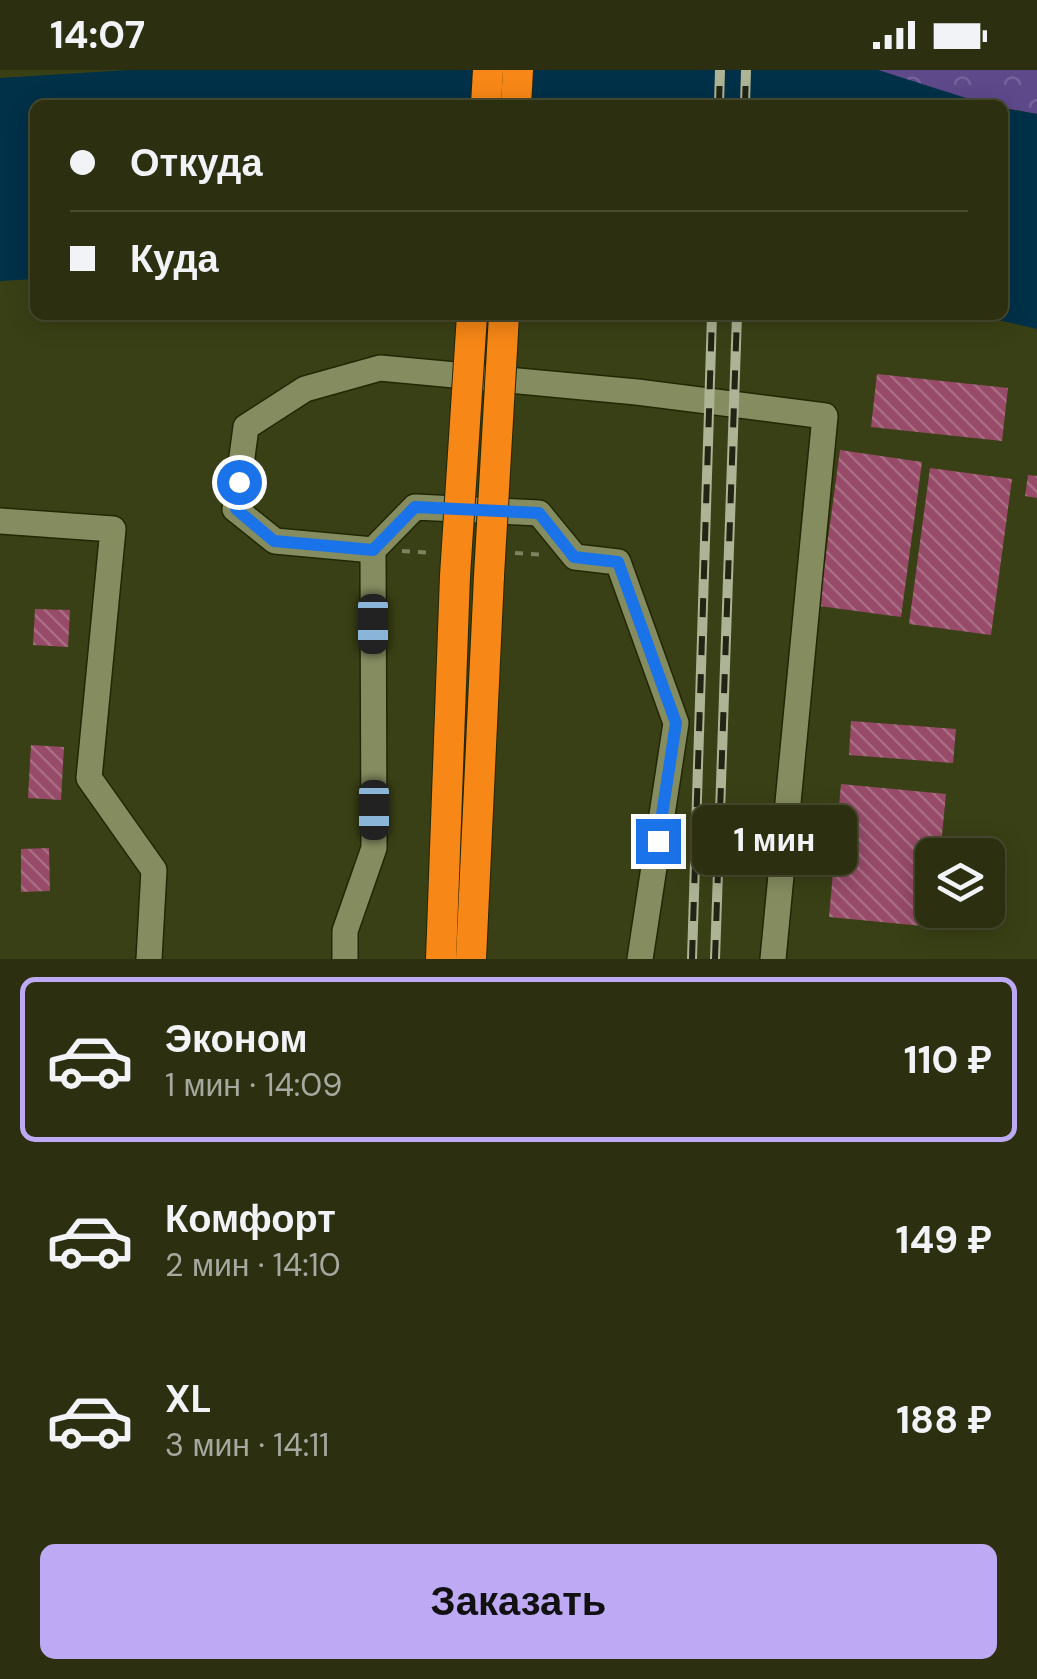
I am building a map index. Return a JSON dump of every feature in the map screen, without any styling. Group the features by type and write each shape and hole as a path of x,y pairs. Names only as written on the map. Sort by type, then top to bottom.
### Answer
{"highway":[{"path":"486,100 488,70"},
{"path":"516,100 518,70"},
{"path":"441,959 455,576 472,320"},
{"path":"471,959 504,320"}],"street":[{"path":"373,550 274,541 236,509 246,427 305,389 380,368 637,392 825,416 773,959"},
{"path":"345,959 345,932 374,848 373,550 415,507 539,513 574,557 618,562 676,723 640,959"},
{"path":"0,521 113,530 89,778 154,870 149,959"}],"green space":[{"path":"878,70 1037,70 1037,114 1008,109 1008,100 963,100"}],"water":[{"path":"128,70 878,70 972,100 30,100 30,279 0,281 0,78"},
{"path":"1008,109 1037,114 1037,329 998,320 1008,320"}],"building":[{"path":"877,374 1008,388 1002,441 871,427"},
{"path":"840,450 922,462 901,617 819,606"},
{"path":"930,468 1012,479 991,635 909,624"},
{"path":"1028,475 1037,476 1037,498 1025,496"},
{"path":"35,609 70,610 68,647 33,645"},
{"path":"851,721 956,729 953,763 849,755"},
{"path":"31,745 64,747 61,800 28,798"},
{"path":"841,784 946,794 942,838 915,838 915,925 829,917"},
{"path":"49,848 50,891 21,892 21,849"}],"railway":[{"path":"719,100 720,70"},
{"path":"745,100 746,70"},
{"path":"692,959 712,320"},
{"path":"715,959 737,320"}],"route":[{"path":"239,482 236,509 274,541 373,550 415,507 539,513 574,557 618,562 676,723 658,841"}]}
